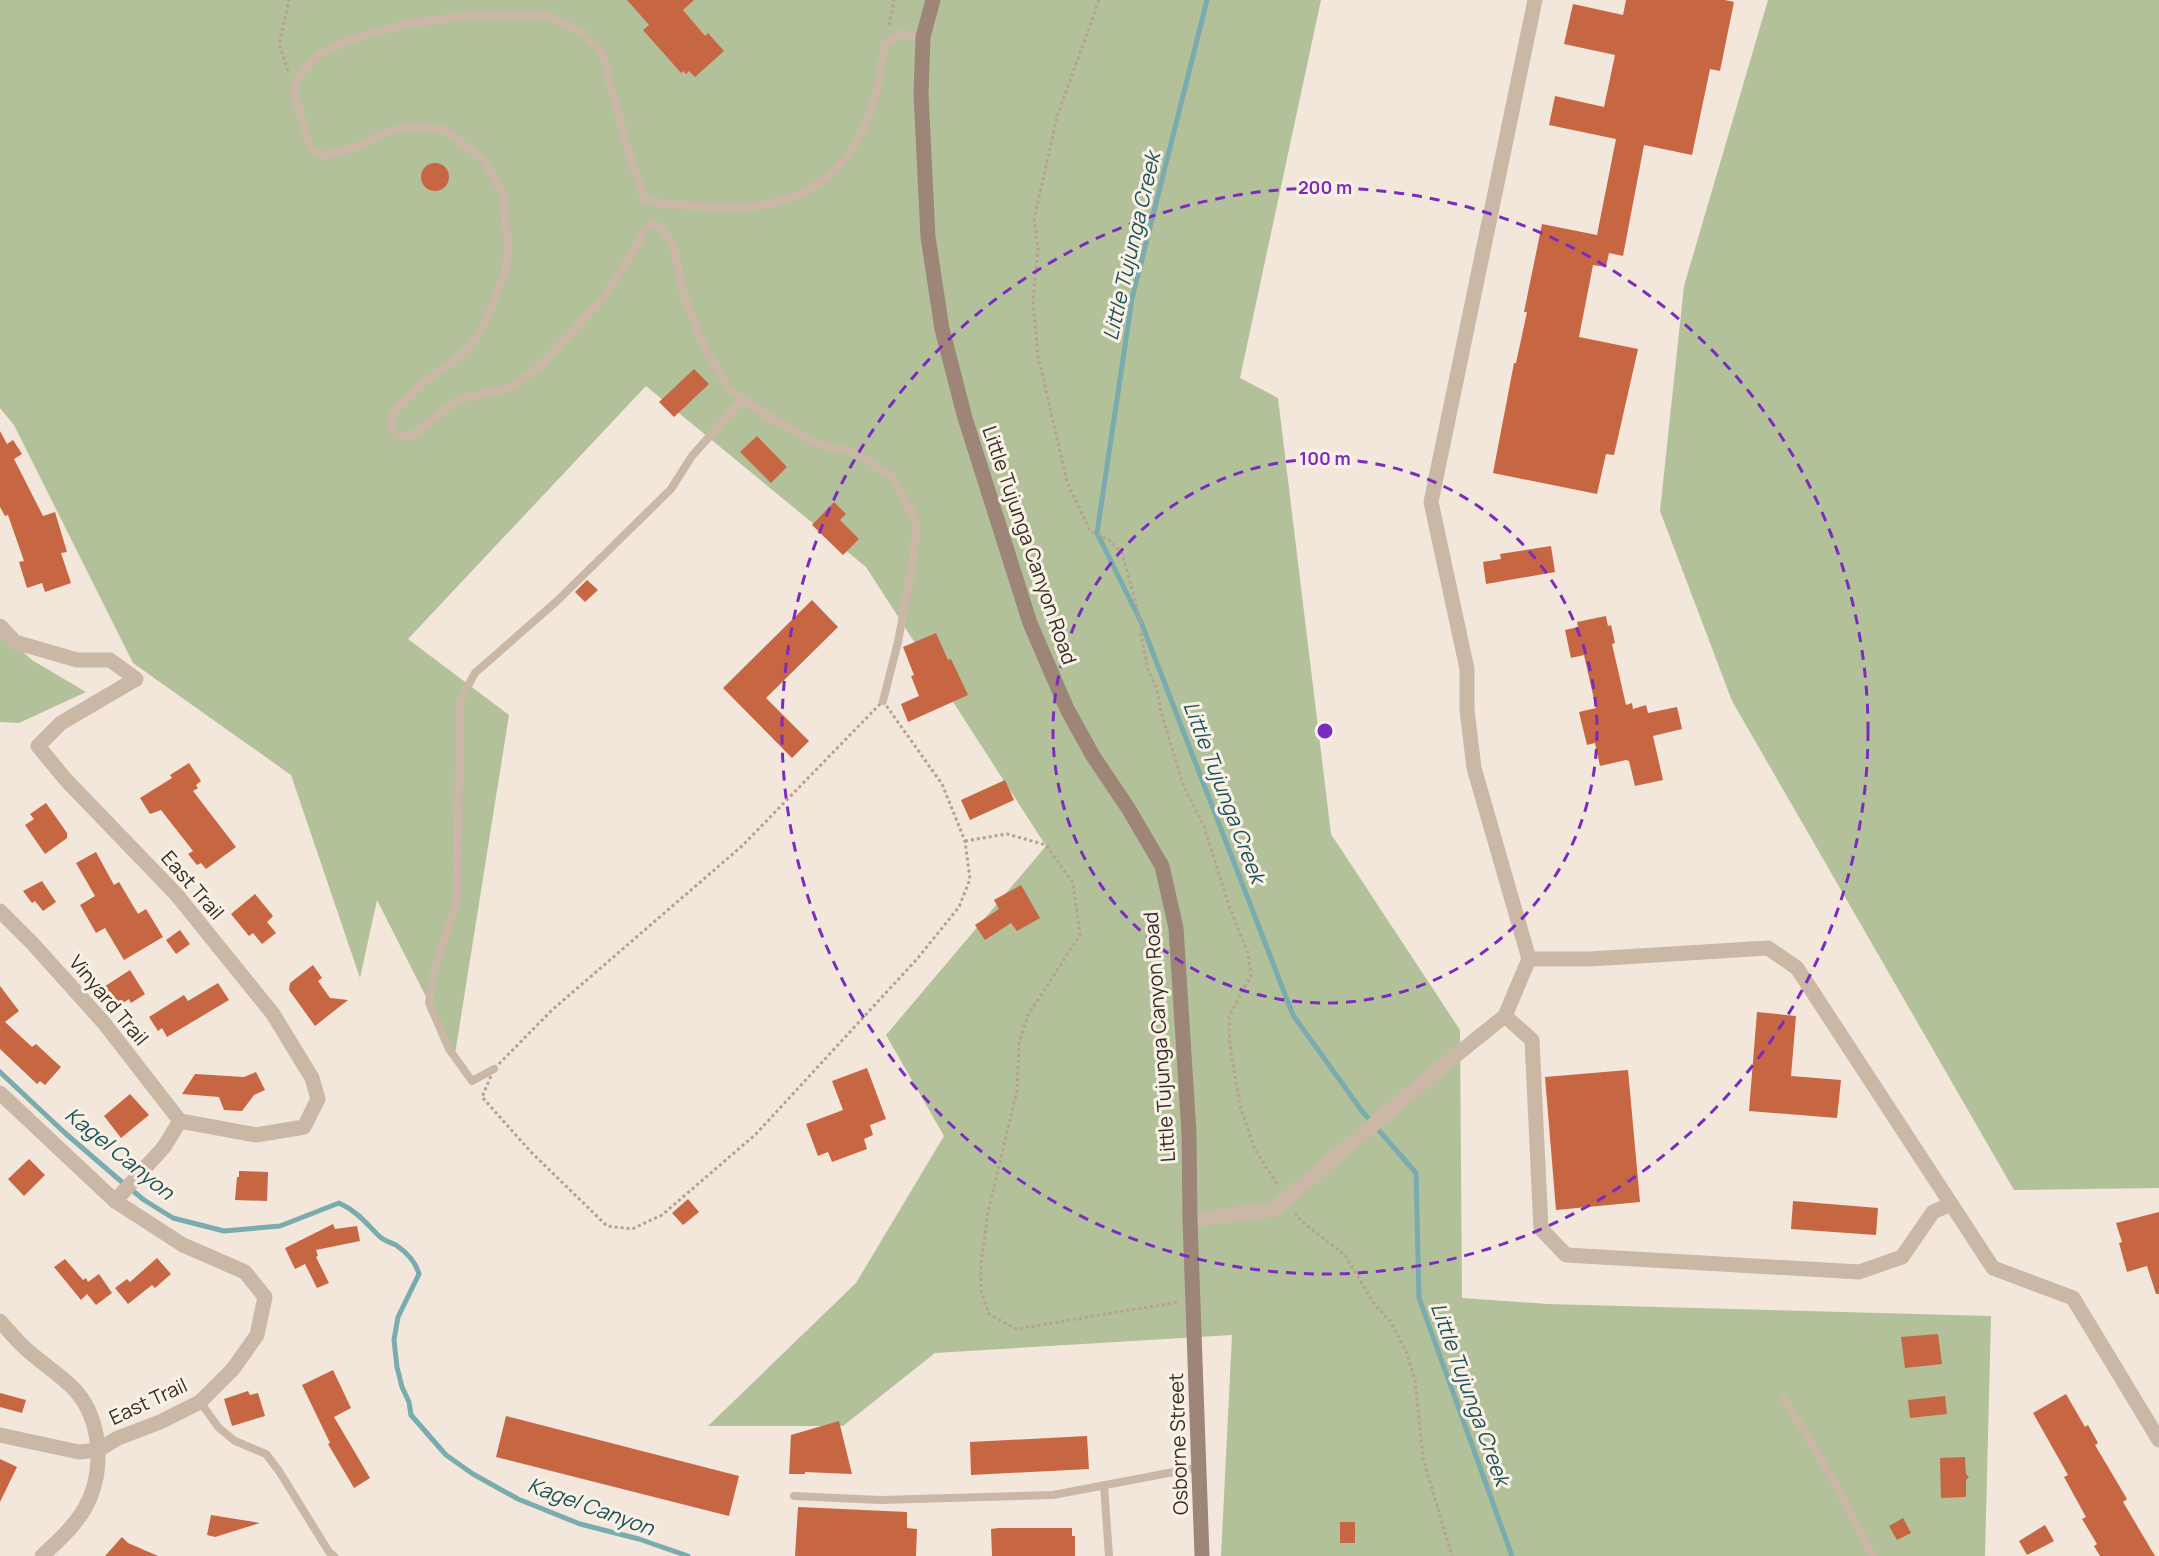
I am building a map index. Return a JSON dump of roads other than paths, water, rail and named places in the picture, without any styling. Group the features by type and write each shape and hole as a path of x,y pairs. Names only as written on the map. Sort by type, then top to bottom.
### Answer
{"main road":[{"name":"Little Tujunga Canyon Road","path":"933,0 923,37 921,94 928,237 942,329 964,418 1030,623 1067,709 1093,756 1134,817 1162,866 1177,939 1189,1133 1195,1330"},
{"name":"Osborne Street","path":"1195,1330 1202,1556"}],"street":[{"path":"1190,1220 1274,1209 1505,1016 1529,959 1474,768 1467,710 1467,669 1431,502 1535,0"},
{"name":"East Trail","path":"0,626 15,642 77,660 110,660 136,679 61,723 38,746 66,780 176,894 273,1014 312,1078 318,1099 304,1127 256,1135 180,1121"},
{"name":"Vinyard Trail","path":"0,911 104,1023 180,1121"},
{"path":"1529,959 1590,959 1768,948 1797,968 1993,1268 2073,1298 2159,1440"},
{"path":"1505,1016 1532,1040 1541,1229 1566,1255 1859,1272 1902,1257 1933,1212 1951,1204"},
{"path":"0,1093 117,1198 164,1147 180,1121"},
{"name":"East Trail","path":"98,1450 118,1438 160,1422 200,1402 233,1369 257,1335 265,1297 245,1272 183,1245 117,1198"},
{"path":"0,1321 25,1348 75,1390 89,1414 97,1435 98,1450 94,1481 86,1506 71,1528 42,1556"},
{"path":"0,1435 79,1452 98,1450"}],"lane":[{"path":"883,701 898,642 914,555 916,520 891,477 856,453 815,443 764,414 729,388 702,342 683,294 674,247 662,229 654,224 645,229 604,297 543,363 512,387 457,400 413,435 398,436 391,427 392,414 424,382 452,363 471,345 484,325 506,270 508,243 503,195 484,160 447,131 420,126 387,132 359,146 326,156 311,149 293,88 300,75 319,54 356,38 411,23 477,15 549,16 582,32 602,53 630,158 645,201 719,208 770,205 809,191 835,172 854,148 872,110 885,44 899,34 923,37"},
{"path":"494,1069 472,1081 449,1049 429,1003 435,969 457,898 460,700 475,673 557,601 671,489 692,456 743,399"},
{"path":"1785,1398 1831,1476 1873,1556"},
{"path":"200,1402 219,1428 235,1441 266,1454 329,1552 334,1556"},
{"path":"794,1496 881,1500 1053,1495 1200,1467"},
{"path":"1104,1485 1109,1556"}],"waterway":[{"name":"Little Tujunga Creek","path":"1207,0 1132,299 1097,533 1141,622 1293,1015 1362,1111 1416,1173 1419,1298 1512,1556"},
{"name":"Kagel Canyon","path":"0,1072 116,1177 144,1200 173,1218 224,1231 280,1226 339,1203 351,1210 381,1238 403,1251 418,1270 419,1274 398,1317 394,1340 397,1367 411,1415 446,1455 473,1474 518,1499 580,1524 639,1539 688,1556"}]}
